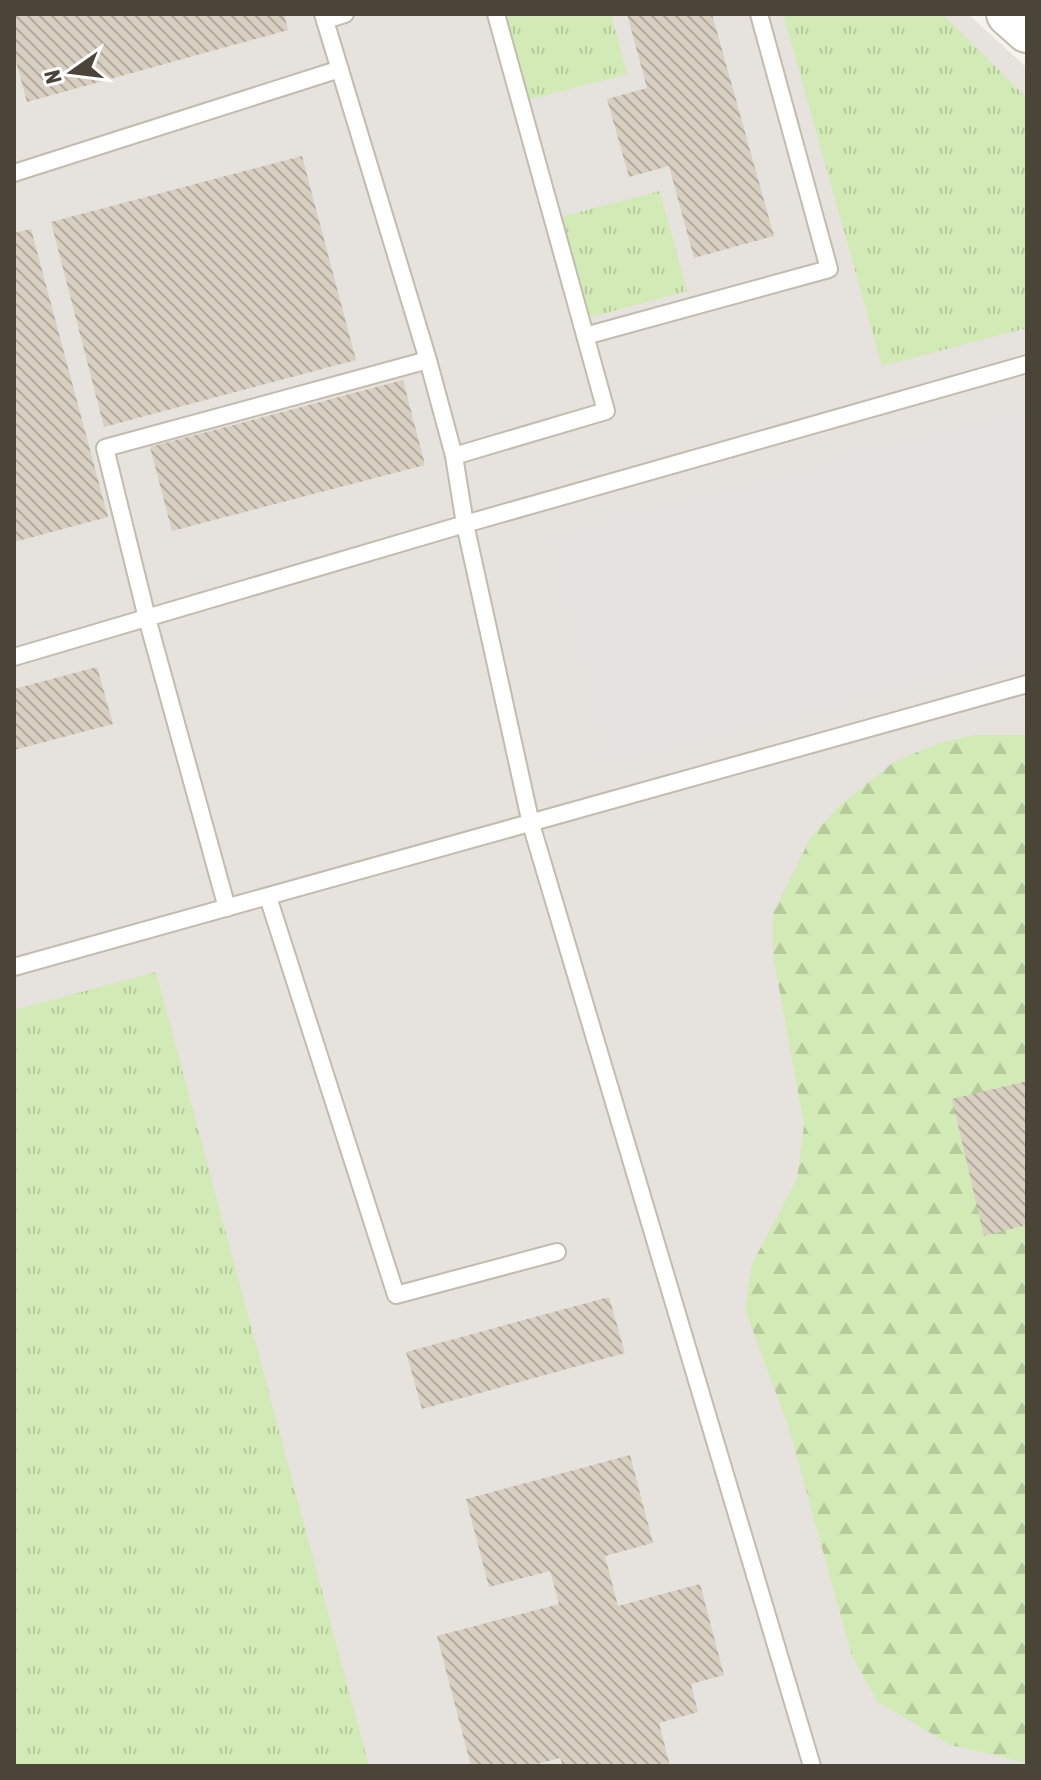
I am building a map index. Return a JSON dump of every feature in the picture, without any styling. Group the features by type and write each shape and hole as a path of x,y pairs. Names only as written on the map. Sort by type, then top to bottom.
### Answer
{"street":[{"path":"1008,14 1027,31"}],"lane":[{"path":"345,14 324,17 454,456 465,524 531,824 812,1766"},
{"path":"454,456 606,411 496,14"},
{"path":"585,336 829,269 759,14"},
{"path":"14,173 340,69"},
{"path":"227,908 147,618 105,448 428,360"},
{"path":"14,657 465,524 1027,364"},
{"path":"14,967 1027,684"},
{"path":"268,897 396,1295 557,1252"}],"shaded area":[{"path":"14,14 968,14 1027,68 1027,1766 14,1766"},
{"path":"1027,408 1027,656 607,768 545,537"}],"green space":[{"path":"501,14 611,14 627,74 524,101"},
{"path":"783,14 942,14 1027,98 1027,328 882,366"},
{"path":"660,191 687,291 587,318 560,217"},
{"path":"974,735 1027,735 1027,1763 951,1745 878,1702 852,1656 789,1428 745,1309 752,1264 797,1179 804,1125 773,955 773,913 811,837 840,805 894,762 939,743"},
{"path":"156,972 369,1766 14,1766 14,1010"}],"building":[{"path":"14,14 284,14 288,30 27,102 14,54"},
{"path":"627,14 712,14 774,236 694,258 669,166 629,177 607,99 647,88"},
{"path":"302,156 356,360 104,427 51,222"},
{"path":"31,229 108,517 14,542 14,233"},
{"path":"403,380 425,465 172,531 150,447"},
{"path":"97,667 113,724 14,750 14,689"},
{"path":"1027,1081 1027,1225 984,1236 952,1099"},
{"path":"609,1297 625,1353 422,1409 406,1352"},
{"path":"630,1455 653,1543 605,1556 618,1606 700,1584 724,1675 691,1684 698,1712 659,1723 670,1766 563,1766 560,1758 529,1766 471,1766 437,1636 559,1604 550,1571 489,1587 466,1499"}]}
